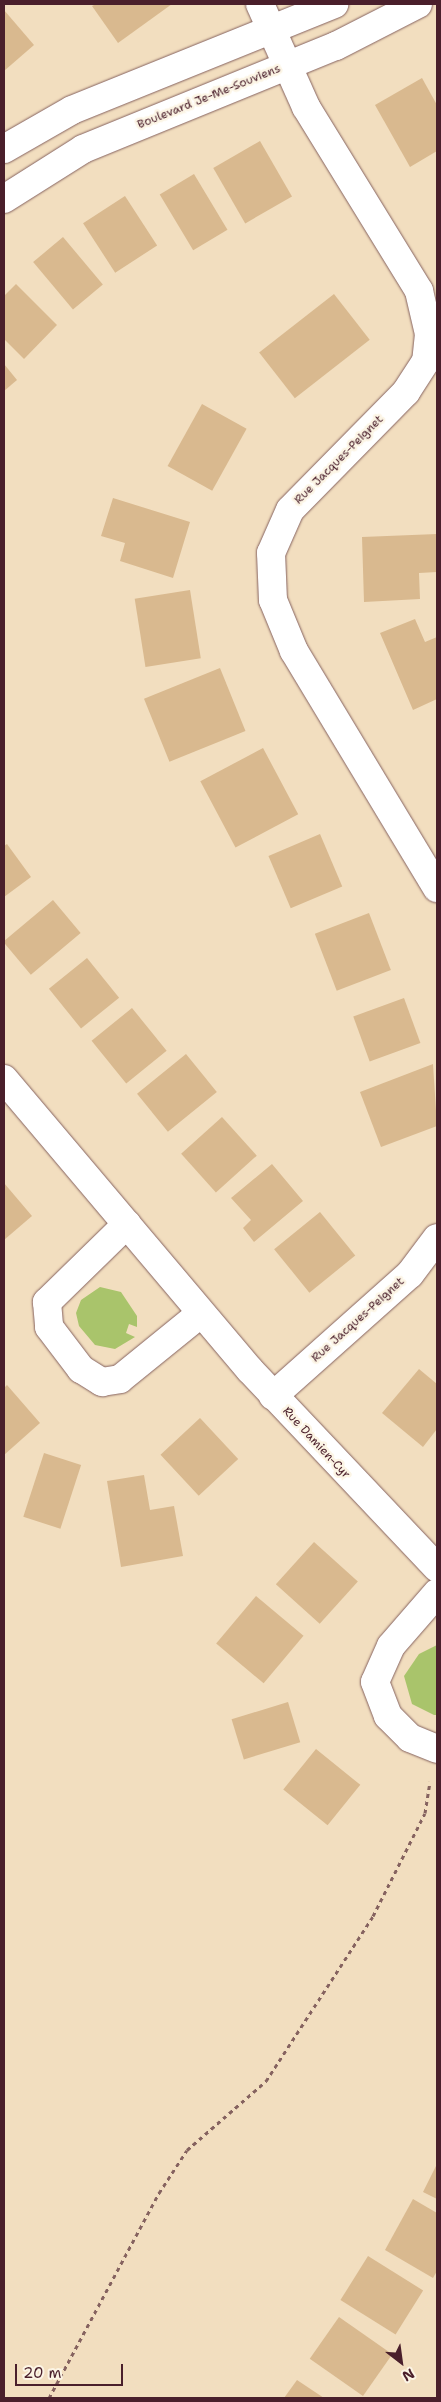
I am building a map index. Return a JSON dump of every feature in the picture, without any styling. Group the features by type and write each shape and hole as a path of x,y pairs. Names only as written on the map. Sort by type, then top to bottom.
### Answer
{"street":[{"name":"Rue Jacques-Peignet","path":"260,4 286,66 319,130 418,291 429,334 426,361 406,392 290,510 271,553 273,600 294,651 437,888"},
{"path":"4,149 65,114 334,4"},
{"name":"Boulevard Je-Me-Souviens","path":"4,199 83,149 286,66 418,4"},
{"name":"Rue Damien-Cyr","path":"4,1079 127,1224 200,1314 273,1396 437,1568"},
{"path":"127,1224 47,1302 49,1327 81,1369 102,1382 120,1379 200,1314"},
{"name":"Rue Jacques-Peignet","path":"273,1396 410,1274 437,1238"},
{"path":"434,1749 410,1738 388,1716 375,1682 392,1646 437,1593"}],"path":[{"path":"49,2398 159,2193 187,2150 266,2081 374,1916 425,1813 434,1749"}],"green space":[{"path":"100,1287 121,1292 137,1316 137,1327 129,1324 126,1333 135,1337 115,1349 95,1345 79,1326 76,1313 81,1300"},
{"path":"437,1645 437,1715 434,1715 412,1704 404,1676 419,1654"}],"building":[{"path":"96,4 172,4 118,43 92,6"},
{"path":"4,10 34,45 4,71"},
{"path":"422,78 437,105 437,151 410,167 375,105"},
{"path":"260,141 292,196 245,223 213,168"},
{"path":"194,174 227,230 193,250 160,195"},
{"path":"125,196 157,245 115,273 83,223"},
{"path":"63,237 103,284 73,310 33,262"},
{"path":"16,284 57,325 24,359 4,339 4,296"},
{"path":"334,294 370,340 295,398 259,352"},
{"path":"4,364 17,380 4,391"},
{"path":"202,404 247,429 212,491 168,466"},
{"path":"113,498 190,522 173,578 120,561 125,543 101,536"},
{"path":"437,534 437,572 419,573 420,599 364,602 362,537"},
{"path":"190,590 201,658 145,667 135,599"},
{"path":"415,619 425,642 437,637 437,699 413,710 380,633"},
{"path":"220,668 245,731 169,762 144,699"},
{"path":"263,748 298,814 236,848 200,781"},
{"path":"320,834 342,886 291,908 268,856"},
{"path":"7,844 31,877 4,897 4,846"},
{"path":"53,900 81,933 31,975 4,941"},
{"path":"369,913 391,970 337,991 315,934"},
{"path":"87,958 119,998 81,1028 49,989"},
{"path":"404,998 420,1043 370,1062 353,1016"},
{"path":"132,1008 167,1051 126,1083 92,1041"},
{"path":"186,1054 217,1092 168,1132 137,1094"},
{"path":"433,1064 437,1126 381,1147 360,1092"},
{"path":"222,1117 257,1156 216,1192 181,1154"},
{"path":"272,1164 303,1201 254,1242 243,1228 251,1220 231,1198"},
{"path":"4,1183 32,1216 4,1240"},
{"path":"320,1212 355,1256 309,1293 274,1249"},
{"path":"419,1369 437,1384 437,1429 423,1447 382,1413"},
{"path":"7,1385 40,1423 4,1455 4,1388"},
{"path":"200,1418 238,1459 199,1496 161,1455"},
{"path":"44,1453 81,1465 60,1529 23,1517"},
{"path":"144,1475 150,1510 174,1506 183,1556 121,1567 107,1481"},
{"path":"314,1542 358,1581 320,1624 276,1584"},
{"path":"256,1596 303,1636 264,1683 216,1643"},
{"path":"288,1702 300,1742 244,1759 232,1719"},
{"path":"316,1749 360,1785 328,1825 283,1789"},
{"path":"437,2164 437,2199 423,2192"},
{"path":"413,2199 437,2213 437,2271 433,2278 385,2250"},
{"path":"368,2256 423,2290 396,2335 340,2300"},
{"path":"339,2317 392,2354 363,2396 310,2359"},
{"path":"297,2380 324,2398 284,2398"}]}
